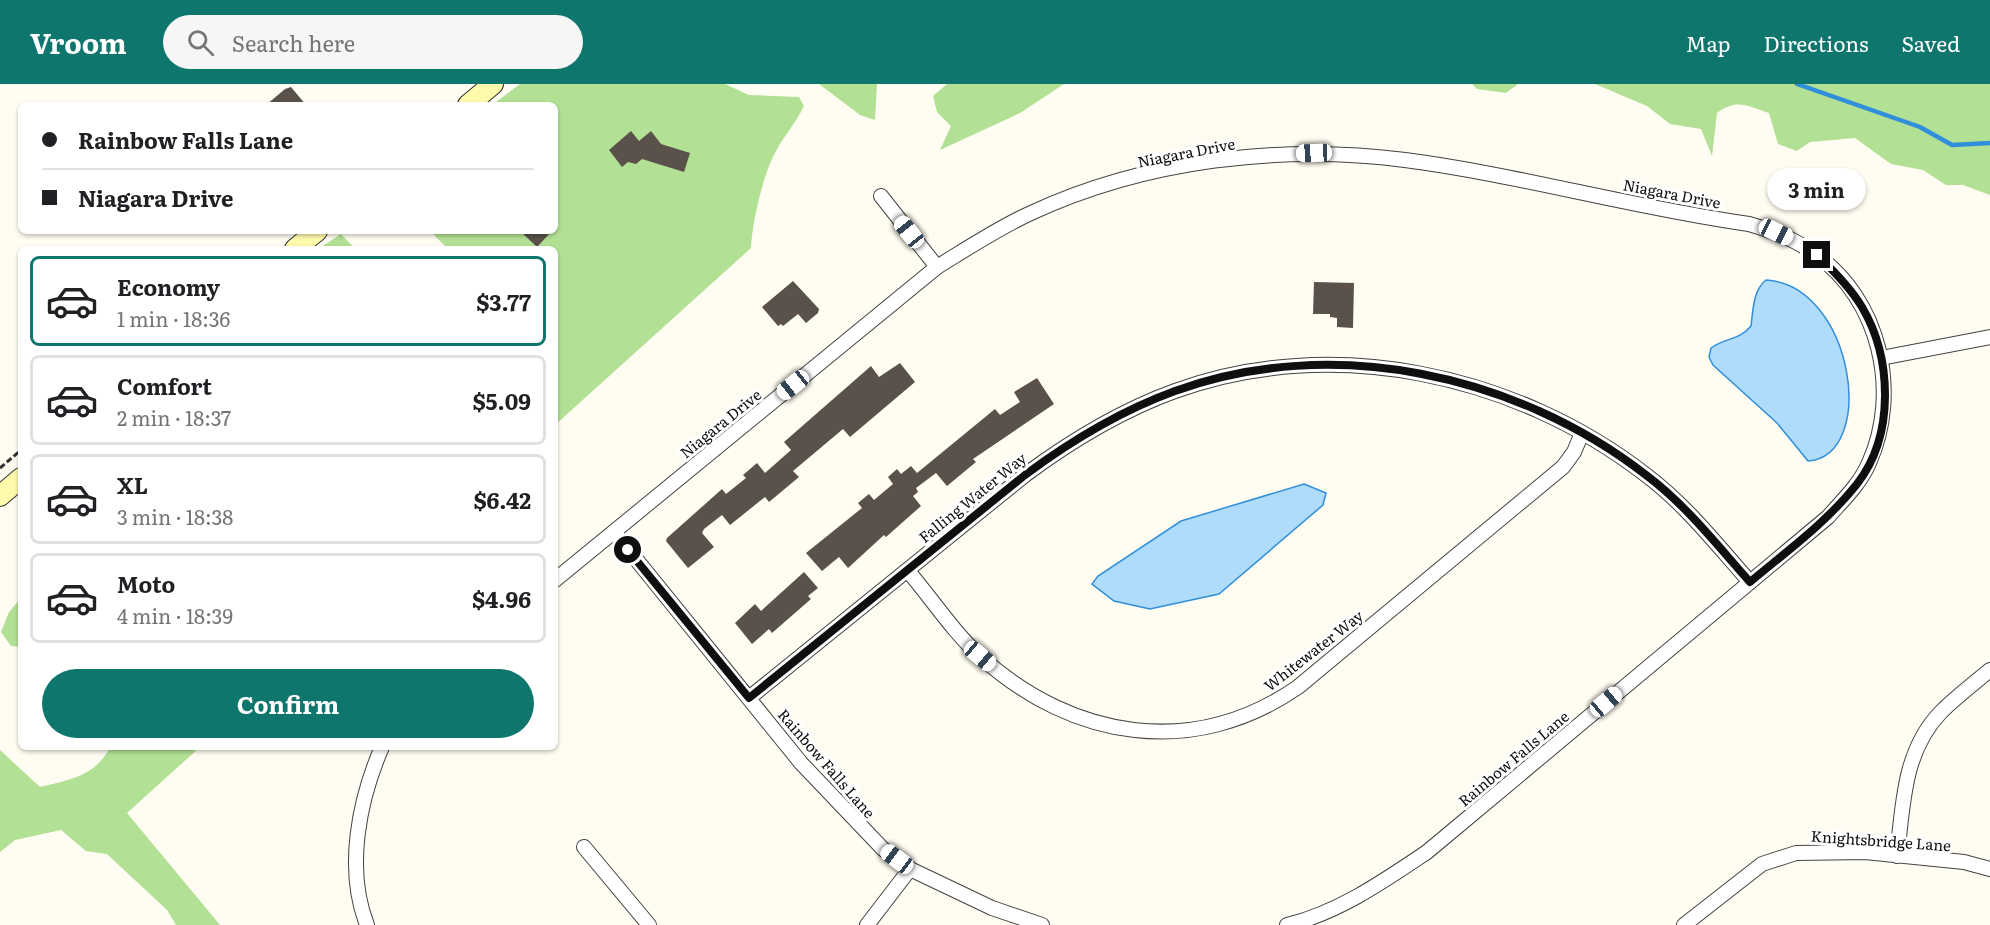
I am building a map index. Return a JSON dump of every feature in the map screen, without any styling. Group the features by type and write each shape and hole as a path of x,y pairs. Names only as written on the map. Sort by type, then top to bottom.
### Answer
{"main road":[{"path":"472,102 493,84"},
{"path":"299,246 313,234"},
{"path":"0,496 18,481"}],"street":[{"name":"Niagara Drive","path":"558,578 937,267 982,239 1031,213 1074,196 1175,168 1269,155 1339,154 1405,160 1749,224 1776,232 1817,255 1838,274 1862,308 1877,338 1881,358"},
{"path":"881,196 937,267"},
{"path":"1881,358 1990,336"},
{"name":"Rainbow Falls Lane","path":"1287,925 1338,906 1388,879 1427,852 1828,517 1858,483 1876,447 1884,408 1881,358"},
{"name":"Falling Water Way","path":"749,698 1025,475 1068,444 1114,417 1177,390 1234,375 1288,367 1383,369 1422,374 1485,389 1552,416 1623,457 1674,498 1750,582"},
{"name":"Whitewater Way","path":"908,571 980,656 1015,685 1056,708 1100,723 1148,732 1196,730 1227,724 1258,711 1298,687 1563,466 1574,452 1582,433"},
{"name":"Rainbow Falls Lane","path":"614,532 801,763 883,849 910,869 992,908 1042,925"},
{"path":"1897,856 1907,778 1914,753 1940,713 1990,670"},
{"path":"367,925 362,912 357,878 358,836 366,790 381,750"},
{"path":"584,847 649,925"},
{"name":"Knightsbridge Lane","path":"1684,925 1736,882 1762,864 1809,851 1964,862 1990,868"},
{"path":"867,925 910,869"}],"path":[{"path":"0,468 18,453"}],"green space":[{"path":"520,84 725,84 749,95 799,97 804,106 778,147 766,174 756,213 751,248 558,422 558,246 445,246 433,234 558,234 558,102 496,102"},
{"path":"819,84 877,84 875,120 860,115"},
{"path":"947,84 1064,84 1020,113 940,150 951,126 937,112 933,96"},
{"path":"1472,84 1518,84 1506,93 1477,89"},
{"path":"1595,84 1990,84 1990,195 1963,185 1946,185 1923,170 1891,164 1855,138 1810,142 1797,151 1778,144 1769,113 1742,105 1730,106 1717,113 1712,156 1701,129 1670,124 1647,106"},
{"path":"341,234 352,246 323,246"},
{"path":"18,602 18,647 11,646 1,632 9,612"},
{"path":"0,750 40,787 81,775 104,757 108,750 197,750 127,813 220,925 176,925 167,910 107,854 86,851 61,830 15,840 0,852"}],"water":[{"path":"1766,280 1796,289 1819,310 1836,338 1846,370 1849,402 1844,431 1830,452 1808,461 1777,423 1713,365 1709,357 1711,348 1742,334 1751,326 1756,295"},
{"path":"1304,484 1326,493 1323,505 1219,594 1150,609 1114,601 1092,584 1098,576 1181,521"}],"building":[{"path":"291,87 304,102 270,102 285,89"},
{"path":"631,131 639,141 651,131 661,144 690,153 684,172 642,159 636,164 628,162 622,167 609,150"},
{"path":"523,234 549,234 538,246"},
{"path":"793,281 819,309 818,313 806,323 798,314 783,326 781,324 778,326 762,307"},
{"path":"1314,282 1354,283 1353,328 1337,327 1337,318 1330,317 1330,314 1313,314"},
{"path":"900,363 915,382 850,437 843,429 793,471 799,477 769,502 765,497 730,525 722,515 704,529 702,533 714,547 688,568 666,541 667,538 722,489 726,494 746,478 743,475 757,463 765,473 791,450 784,442 871,366 879,377"},
{"path":"1037,378 1054,404 973,459 976,462 947,486 936,473 916,488 918,492 913,496 921,506 886,537 884,535 848,568 839,557 822,571 806,553 862,508 858,503 869,494 874,500 893,484 888,477 897,469 901,474 911,466 917,473 995,409 1000,415 1020,402 1014,392"},
{"path":"804,572 818,588 808,596 811,599 772,633 769,629 752,644 735,623 755,604 761,611"}],"waterway":[{"path":"1797,84 1920,127 1952,145 1990,143"}],"route":[{"path":"628,550 749,698 1025,475 1068,444 1114,417 1177,390 1234,375 1288,367 1319,366 1383,369 1450,380 1485,389 1552,416 1598,441 1648,476 1695,519 1750,582 1828,517 1858,483 1869,465 1881,430 1884,387 1883,366 1877,338 1850,290 1838,274 1817,255"}]}
